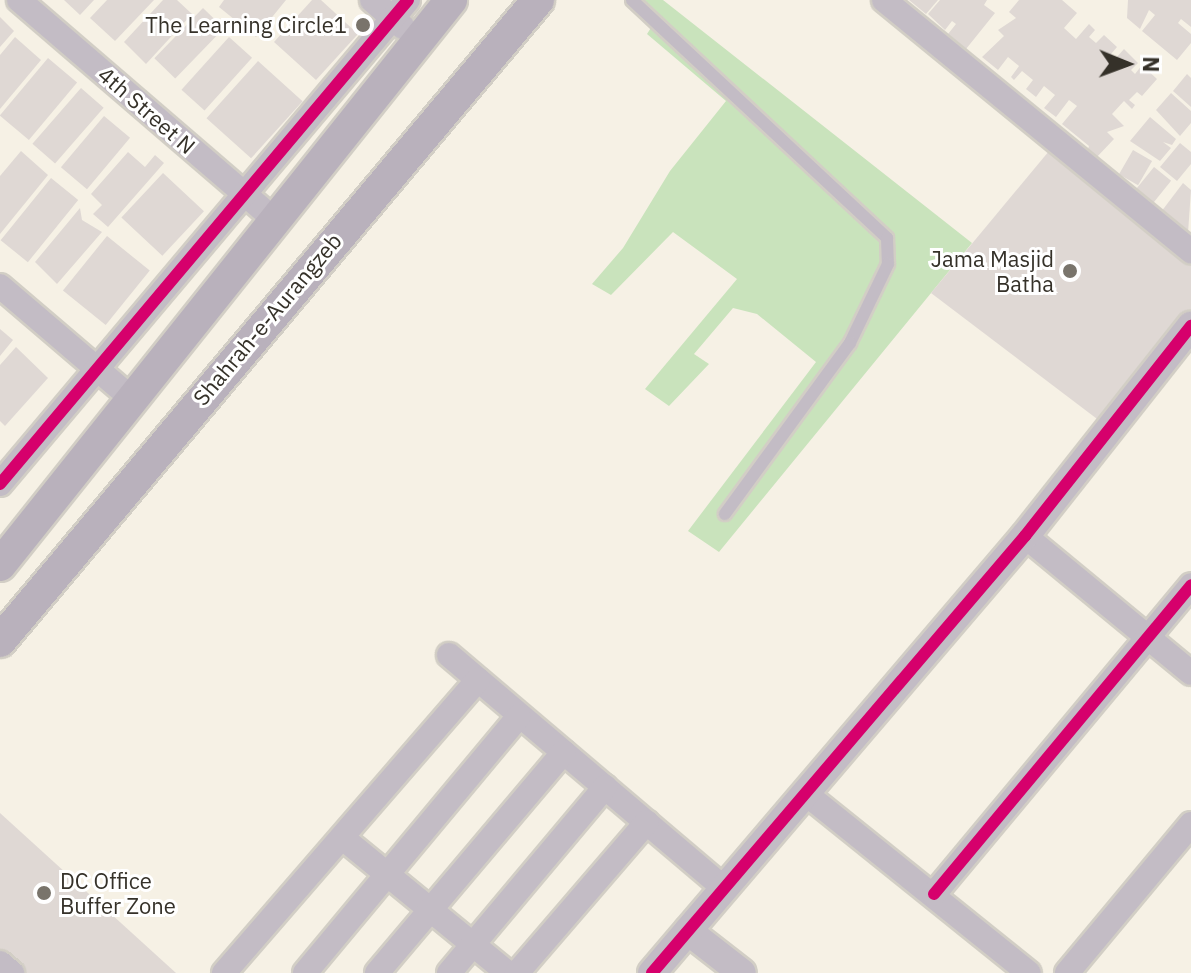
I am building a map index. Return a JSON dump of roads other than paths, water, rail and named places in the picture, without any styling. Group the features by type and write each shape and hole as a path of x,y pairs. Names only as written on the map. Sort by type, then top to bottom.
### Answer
{"main road":[{"path":"0,565 130,397 451,0"},
{"name":"Shahrah-e-Aurangzeb","path":"0,641 538,0"}],"street":[{"name":"4th Street N","path":"19,0 275,220"},
{"path":"372,0 400,9 419,40"},
{"path":"884,0 1191,251"},
{"path":"0,484 400,9"},
{"path":"0,286 130,397"},
{"path":"652,973 1025,536 1191,326"},
{"path":"1025,536 1191,673"},
{"path":"934,894 1191,585"},
{"path":"449,655 724,888"},
{"path":"224,973 344,839 478,680"},
{"path":"305,973 519,716"},
{"path":"377,973 564,752"},
{"path":"449,973 605,787"},
{"path":"805,793 1029,973"},
{"path":"517,973 647,822"},
{"path":"1067,973 1191,824"},
{"path":"344,839 508,973"},
{"path":"688,931 742,973"},
{"path":"0,963 12,973"}],"lane":[{"path":"632,0 887,238 888,264 850,343 725,514"}],"place":[{"name":"The Learning Circle1","path":"363,25"},
{"name":"Jama Masjid Batha","path":"1070,271"},
{"name":"DC Office Buffer Zone","path":"44,893"}]}
